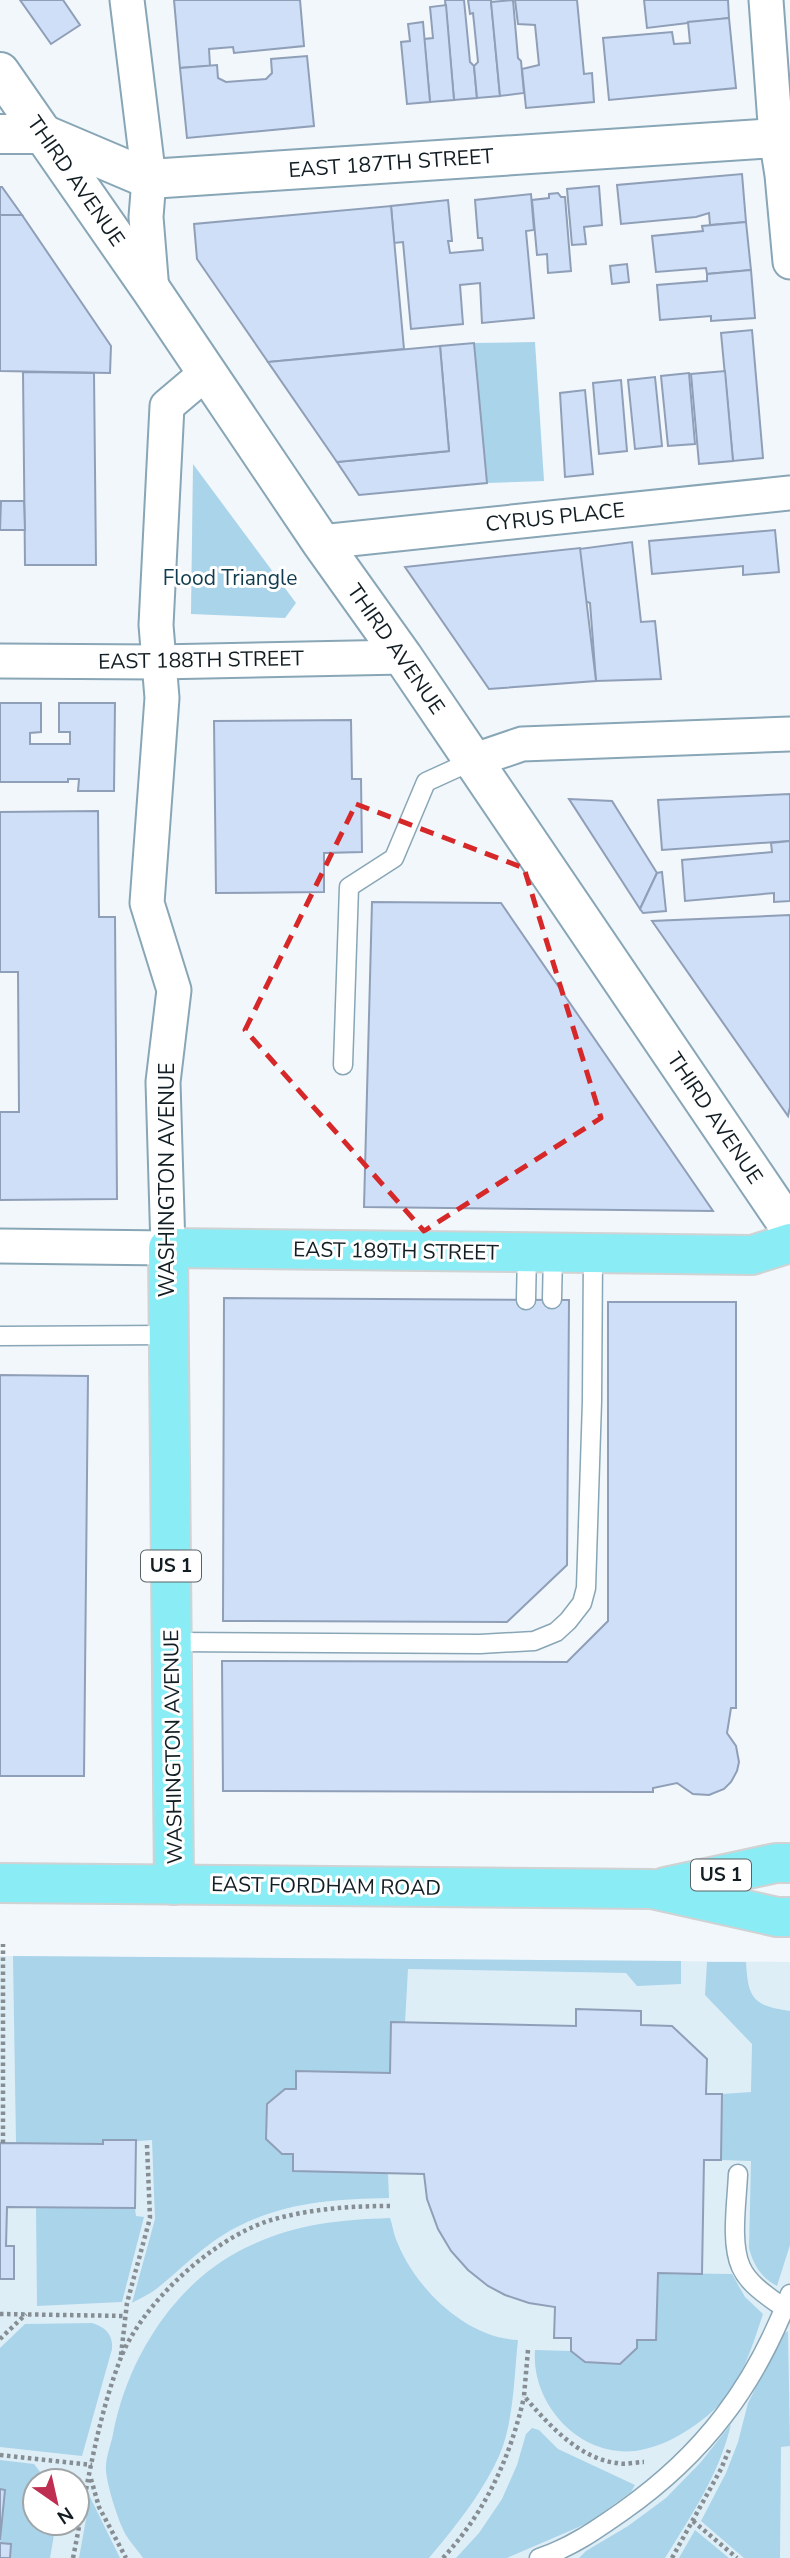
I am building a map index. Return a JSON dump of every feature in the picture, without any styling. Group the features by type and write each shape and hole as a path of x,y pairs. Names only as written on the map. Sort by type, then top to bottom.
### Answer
{"main road":[{"name":"THIRD AVENUE","path":"0,72 790,1228"},
{"name":"EAST 187TH STREET","path":"0,134 43,134 149,178 783,137"},
{"name":"EAST 189TH STREET","path":"168,1248 752,1255 790,1243"},
{"name":"WASHINGTON AVENUE","path":"168,1248 174,1885"},
{"name":"EAST FORDHAM ROAD","path":"652,1889 776,1863 790,1863"},
{"name":"EAST FORDHAM ROAD","path":"0,1883 652,1889 777,1917 790,1917"}],"street":[{"path":"127,0 149,178 146,217 152,291"},
{"path":"766,0 783,137 782,175 790,262"},
{"name":"WASHINGTON AVENUE","path":"168,1248 163,1082 174,990 148,903 162,698 156,625 167,406 206,373"},
{"name":"CYRUS PLACE","path":"321,542 790,493"},
{"name":"EAST 188TH STREET","path":"0,661 158,662 402,657"},
{"path":"472,761 522,744 790,734"},
{"name":"EAST 189TH STREET","path":"0,1246 168,1248"}],"lane":[{"path":"342,1065 349,887 394,858 426,782 472,761"},
{"path":"540,1253 552,1299"},
{"path":"526,1300 540,1253"},
{"path":"171,1642 480,1644 534,1641 556,1632 568,1621 582,1603 586,1588 593,1253"},
{"path":"0,1336 168,1335"},
{"path":"539,2558 555,2553 594,2532 646,2495 691,2456 723,2418 750,2379 787,2301 764,2294 741,2268 736,2246 737,2175"}],"path":[{"path":"3,1944 3,2143"},
{"path":"91,2470 100,2427 120,2359 125,2316 150,2218 147,2145"},
{"path":"120,2359 140,2322 164,2294 186,2272 226,2242 267,2222 336,2206 390,2206"},
{"path":"0,2314 125,2316"},
{"path":"0,2339 26,2314"},
{"path":"443,2558 473,2519 505,2463 516,2433 524,2396 528,2350"},
{"path":"524,2396 551,2428 585,2452 616,2463 691,2456"},
{"path":"672,2558 721,2469 732,2442"},
{"path":"0,2455 92,2465"},
{"path":"91,2479 99,2507 126,2558"},
{"path":"693,2521 737,2558"},
{"path":"73,2558 77,2537"}],"highlighted area":[{"path":"356,804 524,868 601,1118 424,1231 245,1030"}],"shaded area":[{"path":"0,1956 790,1962 790,2558 0,2558"}],"green space":[{"path":"535,342 544,481 487,483 474,343"},
{"name":"Flood Triangle","path":"193,464 296,603 285,618 191,614"},
{"path":"13,1956 681,1961 681,1984 637,1986 626,1973 408,1969 405,2023 391,2022 390,2073 296,2071 296,2089 285,2089 267,2105 266,2139 282,2154 293,2154 293,2171 388,2173 389,2198 324,2202 283,2209 262,2216 214,2241 157,2289 132,2303 155,2219 152,2140 103,2144 16,2143"},
{"path":"707,1962 746,1962 751,1992 755,1998 768,2006 790,2011 790,2245 777,2286 758,2270 749,2248 751,2161 721,2160 722,2094 751,2092 752,2044 705,1995"},
{"path":"36,2208 135,2208 136,2216 144,2217 122,2302 37,2306"},
{"path":"390,2218 407,2261 431,2294 463,2321 480,2331 518,2340 513,2399 504,2443 485,2484 467,2510 429,2558 143,2558 126,2535 120,2521 110,2491 106,2466 120,2406 130,2378 142,2351 158,2326 176,2302 197,2281 245,2248 298,2228 351,2220"},
{"path":"658,2273 732,2274 745,2297 763,2314 739,2377 715,2409 688,2430 657,2446 635,2451 614,2451 578,2436 562,2423 541,2389 535,2350 571,2351 585,2362 619,2364 637,2348 637,2340"},
{"path":"92,2323 107,2332 112,2349 82,2456 0,2447 0,2348 25,2324"},
{"path":"788,2331 790,2446 781,2447 780,2558 744,2558 701,2521 726,2473 738,2442 748,2403 783,2334"},
{"path":"731,2424 712,2477 665,2558 579,2558 666,2498 701,2462"},
{"path":"532,2428 539,2430 558,2449 635,2485 631,2492 588,2523 507,2558 456,2558 479,2533 502,2499 517,2465 526,2434"},
{"path":"0,2460 34,2464 36,2467 21,2467 21,2537 54,2537 50,2558 10,2558 11,2544 0,2543 5,2490 0,2489"},
{"path":"91,2499 120,2558 79,2558 83,2537 91,2537"},
{"path":"695,2530 729,2558 679,2558"}],"building":[{"path":"20,0 63,0 80,25 51,44"},
{"path":"174,0 300,0 304,46 234,53 233,47 209,49 210,66 180,68"},
{"path":"445,0 464,0 470,62 474,66 477,98 454,100"},
{"path":"468,0 491,0 500,96 477,98 474,66 478,62 473,13 470,14"},
{"path":"513,0 524,93 500,96 491,2"},
{"path":"515,0 577,0 584,74 592,73 594,102 526,108 522,69 539,65 535,25 518,24"},
{"path":"644,0 728,0 729,18 647,28"},
{"path":"446,5 454,100 430,102 424,39 433,38 430,7"},
{"path":"729,18 736,88 609,100 603,38 672,32 674,44 690,43 688,22"},
{"path":"423,22 430,102 407,104 401,42 410,41 408,24"},
{"path":"307,56 314,126 187,138 180,68 217,65 218,78 226,82 266,79 272,73 271,59"},
{"path":"742,174 746,222 710,225 709,213 696,217 621,224 617,185"},
{"path":"599,186 602,225 584,227 586,244 572,245 567,189"},
{"path":"2,187 22,215 0,215"},
{"path":"558,193 565,197 571,271 548,273 547,254 537,255 532,200 549,198 549,194"},
{"path":"531,194 534,230 526,231 534,318 482,323 480,283 460,285 463,324 411,329 403,242 394,243 391,206 448,200 452,241 448,241 450,253 483,250 482,238 478,238 475,200"},
{"path":"391,206 404,349 268,362 197,259 194,224"},
{"path":"0,215 22,215 111,346 110,373 0,371"},
{"path":"746,222 751,270 707,274 706,268 656,272 652,236 703,231 702,226"},
{"path":"627,264 629,282 612,284 610,266"},
{"path":"751,270 755,318 711,321 711,316 660,320 657,285 707,281 707,274"},
{"path":"752,330 763,458 733,461 721,333"},
{"path":"474,343 487,483 359,495 337,462 449,451 440,346"},
{"path":"440,346 449,451 337,462 268,362"},
{"path":"725,371 733,461 699,464 691,374"},
{"path":"23,372 94,373 96,565 25,565"},
{"path":"689,373 695,444 668,446 661,376"},
{"path":"655,377 662,446 635,449 628,380"},
{"path":"621,380 627,451 599,454 593,383"},
{"path":"585,390 593,474 565,477 560,393"},
{"path":"1,501 24,501 25,530 0,530"},
{"path":"775,530 779,572 743,575 743,566 652,574 649,541"},
{"path":"632,542 641,622 655,621 661,679 596,681 590,603 585,601 579,549"},
{"path":"580,548 596,681 489,689 405,567"},
{"path":"0,703 41,703 41,732 30,733 30,744 70,744 70,732 59,732 59,703 115,703 114,791 78,791 79,779 68,779 68,782 0,782"},
{"path":"351,720 352,779 361,779 362,852 324,853 324,892 216,893 214,721"},
{"path":"790,794 790,841 662,850 658,800"},
{"path":"569,799 612,801 657,873 640,909"},
{"path":"98,811 99,917 115,917 117,1199 0,1200 0,1112 19,1112 18,972 0,972 0,812"},
{"path":"790,841 790,901 774,902 774,893 685,901 682,860 772,852 771,843"},
{"path":"662,872 666,911 643,913 640,909 657,873"},
{"path":"372,902 501,903 713,1211 364,1207"},
{"path":"790,915 790,1107 788,1116 652,921"},
{"path":"224,1298 569,1300 567,1565 507,1622 223,1621"},
{"path":"608,1302 736,1302 736,1708 731,1708 727,1733 736,1746 739,1762 731,1782 724,1789 709,1795 693,1794 677,1783 653,1788 653,1792 223,1791 222,1661 567,1662 608,1621"},
{"path":"0,1375 88,1376 84,1776 0,1776"},
{"path":"576,2009 641,2011 641,2025 672,2026 707,2059 706,2094 722,2094 721,2160 704,2160 702,2274 658,2273 656,2340 637,2340 637,2348 620,2364 585,2362 571,2351 571,2338 554,2338 555,2307 529,2303 505,2295 468,2270 451,2251 438,2229 427,2199 424,2174 293,2171 293,2154 282,2154 266,2139 267,2104 285,2089 296,2089 296,2071 390,2073 391,2022 576,2026"},
{"path":"103,2140 136,2140 135,2208 7,2207 6,2246 14,2246 14,2279 0,2279 0,2143 103,2144"},
{"path":"0,2489 5,2490 0,2540"},
{"path":"0,2543 11,2544 10,2558 0,2558"}]}
